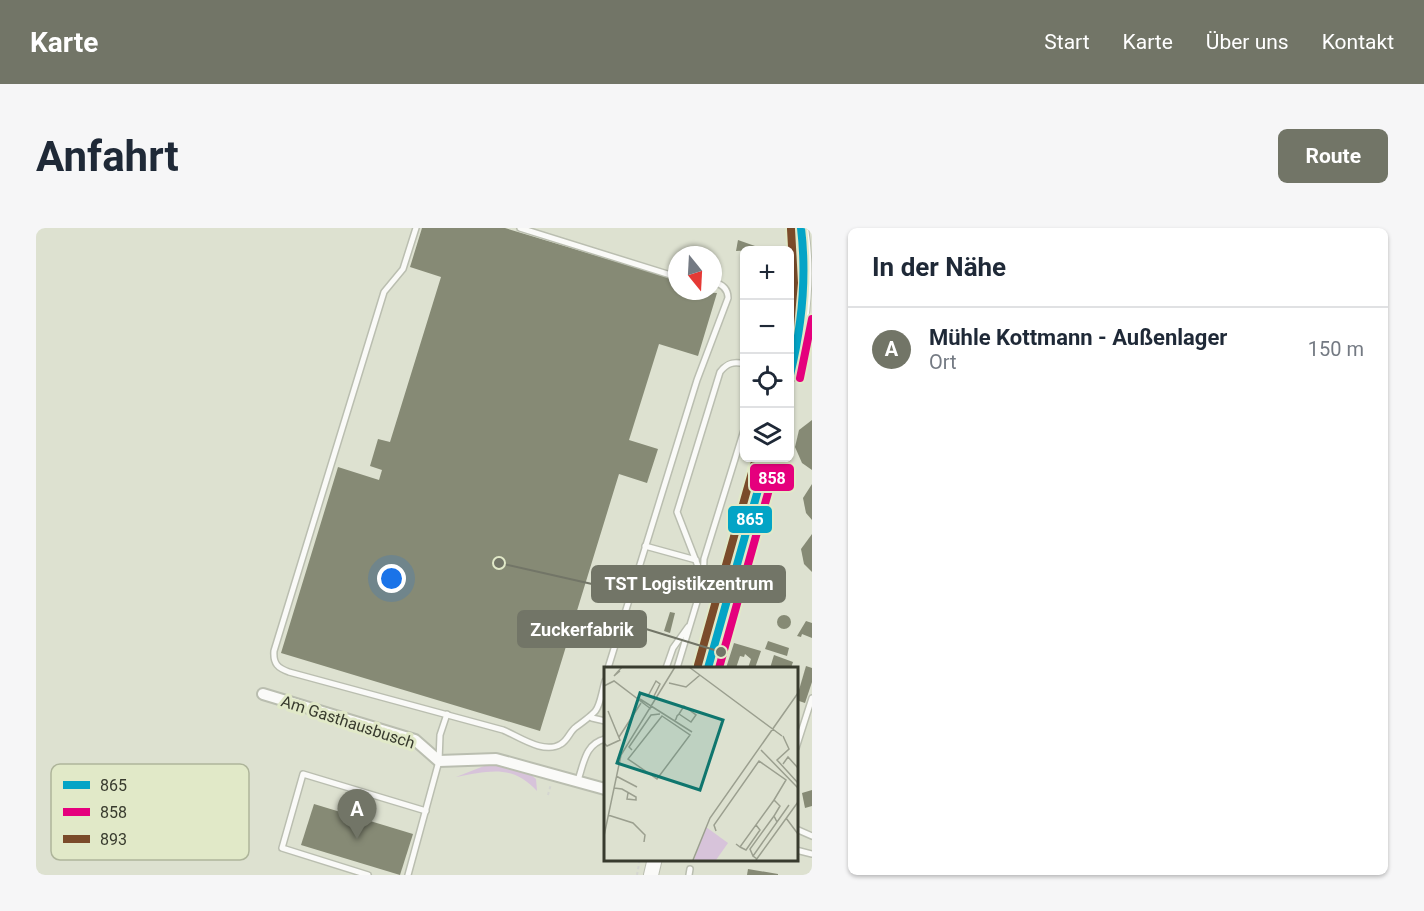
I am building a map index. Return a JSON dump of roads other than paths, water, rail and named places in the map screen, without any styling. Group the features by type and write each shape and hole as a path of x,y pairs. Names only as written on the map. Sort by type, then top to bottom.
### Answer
{"street":[{"path":"794,354 801,320 807,258 801,228"},
{"path":"708,667 766,462"},
{"name":"Am Gasthausbusch","path":"263,694 415,740 440,761"},
{"path":"440,761 496,759 604,789"},
{"path":"651,875 655,860"}],"lane":[{"path":"416,228 403,269 384,292 274,658 280,669 503,730 520,740 553,748 562,743 574,728 592,718 597,711 604,685"},
{"path":"520,228 668,274"},
{"path":"608,667 697,381 728,298 728,293 722,285"},
{"path":"703,578 677,512 720,372 725,365 740,364"},
{"path":"677,667 703,578 704,559 740,443"},
{"path":"645,546 696,560"},
{"path":"666,667 673,648 691,624"},
{"path":"797,742 812,698"},
{"path":"408,875 440,761 440,735 447,714"},
{"path":"592,718 604,722"},
{"path":"578,780 589,747 604,739"},
{"path":"368,875 282,848 303,774 426,811"},
{"path":"797,830 812,836"},
{"path":"797,850 812,854"}],"place":[{"name":"TST Logistikzentrum","path":"499,563"},
{"name":"Zuckerfabrik","path":"721,652"},
{"name":"Mühle Kottmann - Außenlager","path":"357,839"}]}
